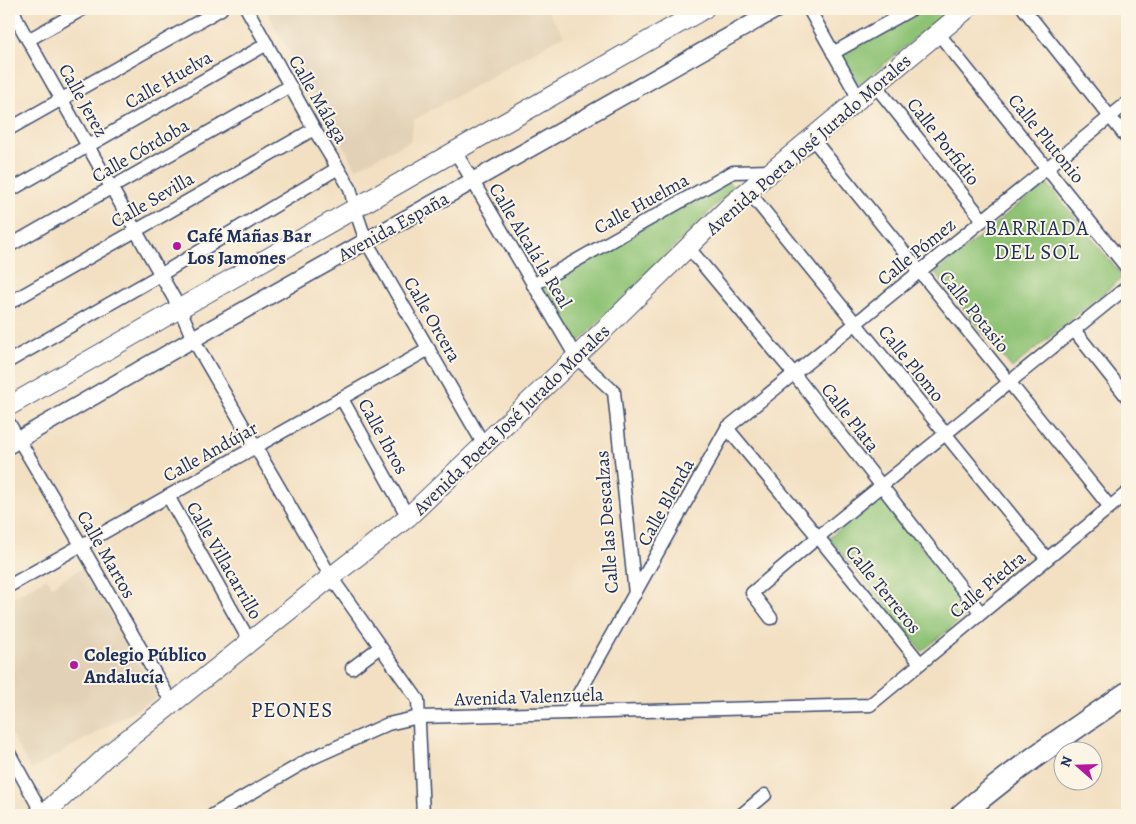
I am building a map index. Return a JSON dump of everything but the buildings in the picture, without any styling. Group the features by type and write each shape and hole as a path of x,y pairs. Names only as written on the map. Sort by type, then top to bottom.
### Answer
{"highway":[{"path":"961,815 1037,754 1127,693"}],"main road":[{"name":"Avenida España","path":"9,406 704,9"},
{"name":"Avenida Poeta José Jurado Morales","path":"43,815 109,754 408,517 576,357 732,204 967,9"}],"street":[{"name":"Calle Jerez","path":"13,9 28,40 180,309 193,339 331,577 418,700 423,815"},
{"path":"28,40 83,9"},
{"path":"9,129 220,9"},
{"name":"Calle Málaga","path":"247,9 314,129 350,188 355,209"},
{"name":"Avenida España","path":"14,442 777,9"},
{"path":"809,9 859,99"},
{"path":"833,53 912,9"},
{"path":"1024,9 1127,138"},
{"name":"Calle Plutonio","path":"938,33 1127,268"},
{"name":"Calle Huelva","path":"9,191 267,44"},
{"name":"Calle Porfidio","path":"875,85 983,220"},
{"name":"Calle Córdoba","path":"9,246 290,86"},
{"name":"Calle Pómez","path":"728,428 1127,103"},
{"name":"Calle Sevilla","path":"9,303 314,129"},
{"name":"Calle Potasio","path":"812,138 1110,508"},
{"name":"Calle Alcalá la Real","path":"455,151 576,357"},
{"path":"9,361 160,275 338,168"},
{"name":"Calle Huelma","path":"533,285 733,172 772,171"},
{"name":"Calle Plomo","path":"748,191 1047,559"},
{"name":"Calle Orcera","path":"355,209 366,241 484,445"},
{"name":"Calle Plata","path":"688,248 794,374 982,613"},
{"path":"771,618 752,593 818,537 1127,287"},
{"path":"1074,330 1127,397"},
{"name":"Calle Andújar","path":"9,586 429,349"},
{"name":"Calle las Descalzas","path":"568,713 635,594 614,392 576,357"},
{"name":"Calle Ibros","path":"342,399 408,517"},
{"name":"Calle Martos","path":"9,423 14,442 81,545 172,703"},
{"name":"Calle Blenda","path":"635,594 728,428"},
{"name":"Calle Terreros","path":"728,428 920,663"},
{"name":"Calle Piedra","path":"870,705 1127,493"},
{"name":"Calle Villacarrillo","path":"168,496 250,642"},
{"path":"352,668 380,647"},
{"name":"Avenida Valenzuela","path":"212,815 310,759 388,724 419,718 870,705"},
{"path":"9,753 43,815"},
{"path":"742,815 765,795"}],"shaded area":[{"path":"265,9 546,9 564,35 414,120 410,141 356,168"},
{"name":"Colegio Público Andalucía","path":"84,567 158,697 31,770 9,731 9,600 47,578 52,586"}],"green space":[{"path":"923,9 950,9 859,85 836,58"},
{"path":"724,178 734,187 575,346 540,286"},
{"path":"1046,182 1123,277 1012,368 935,273"},
{"path":"881,496 972,611 922,651 829,538"}],"place":[{"name":"Café Mañas Bar Los Jamones","path":"177,246"},
{"name":"Colegio Público Andalucía","path":"74,665"}],"district":[{"name":"BARRIADA DEL SOL","path":"1037,240"},
{"name":"PEONES","path":"292,710"}]}
